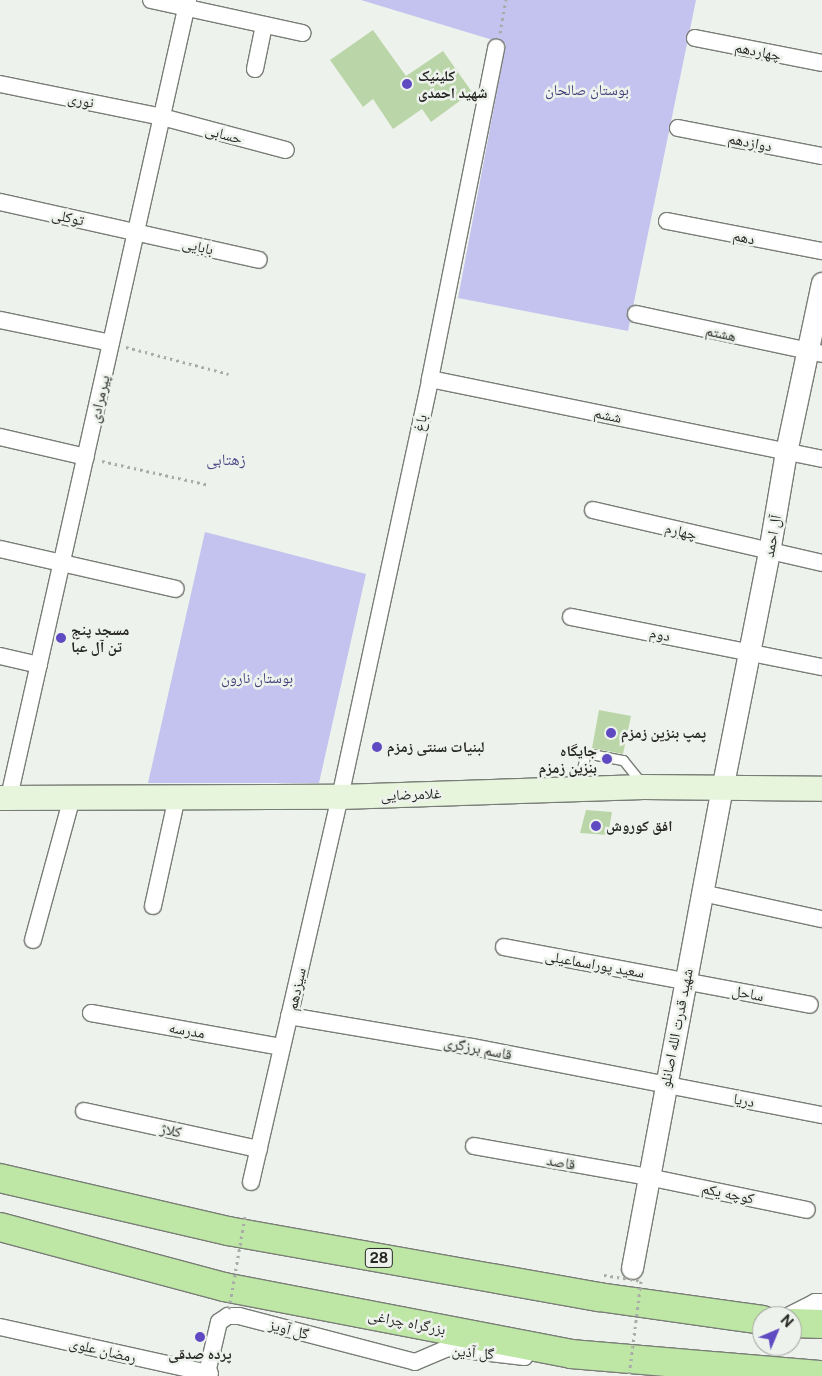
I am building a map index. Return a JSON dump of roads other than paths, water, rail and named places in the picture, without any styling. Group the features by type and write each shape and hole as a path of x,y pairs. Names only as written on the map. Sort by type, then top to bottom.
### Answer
{"highway":[{"name":"28","path":"0,1178 228,1231 599,1297 752,1319"},
{"name":"بزرگراه چراغی","path":"0,1227 224,1287 559,1357 822,1375"},
{"path":"802,1323 822,1324"}],"main road":[{"name":"غلامرضایی","path":"5,797 340,797 644,787 822,789"}],"street":[{"path":"151,0 187,4 264,25 302,33"},
{"name":"پیرمرادی","path":"5,797 39,665 187,4"},
{"path":"255,69 264,25"},
{"name":"چهاردهم","path":"695,38 822,63"},
{"name":"باغ","path":"340,797 430,379 496,48"},
{"name":"نوری","path":"0,84 162,117"},
{"name":"حسابی","path":"162,117 286,150"},
{"name":"دوازدهم","path":"678,128 822,156"},
{"name":"توکلی","path":"0,202 136,232"},
{"name":"دهم","path":"667,221 822,251"},
{"name":"بابایی","path":"136,232 259,260"},
{"name":"آل احمد","path":"722,789 770,552 786,452 814,353 822,283"},
{"name":"هشتم","path":"636,314 814,353"},
{"path":"0,320 112,343"},
{"name":"ششم","path":"430,379 822,459"},
{"path":"0,437 86,457"},
{"name":"چهارم","path":"593,510 822,563"},
{"path":"0,549 176,589"},
{"name":"دوم","path":"571,617 822,666"},
{"path":"0,656 39,665"},
{"name":"شهید قدرت الله اصانلو","path":"632,1268 722,789"},
{"path":"33,940 72,797"},
{"path":"152,906 177,797"},
{"name":"سیزدهم","path":"251,1182 340,797"},
{"path":"702,893 821,919"},
{"name":"سعید پوراسماعیلی","path":"504,948 685,980"},
{"name":"ساحل","path":"685,980 810,1005"},
{"name":"مدرسه","path":"91,1013 282,1047"},
{"name":"قاسم برزگری","path":"290,1016 472,1047 665,1085"},
{"name":"دریا","path":"665,1085 822,1115"},
{"name":"کلاژ","path":"84,1111 259,1149"},
{"name":"قاصد","path":"474,1146 648,1177"},
{"name":"کوچه یکم","path":"648,1177 807,1210"},
{"path":"802,1309 815,1302 822,1302"},
{"name":"گل آویز","path":"207,1374 219,1322 228,1316 239,1316 413,1369"},
{"name":"رمضان علوی","path":"0,1327 207,1374"},
{"name":"گل آذین","path":"413,1369 448,1348 559,1357"}],"lane":[{"path":"576,788 586,753 624,760 644,787"}],"place":[{"name":"کلینیک شهید احمدی","path":"407,84"},
{"name":"مسجد پنج تن آل عبا","path":"61,638"},
{"name":"پمپ بنزین زمزم","path":"611,733"},
{"name":"لبنیات سنتی زمزم","path":"377,747"},
{"name":"جایگاه بنزین زمزم","path":"607,759"},
{"name":"افق کوروش","path":"596,826"},
{"name":"پرده صدقی","path":"200,1337"}],"district":[{"name":"زهتابی","path":"226,460"}],"park label":[{"name":"بوستان صالحان","path":"587,90"},
{"name":"بوستان نارون","path":"257,678"}]}
